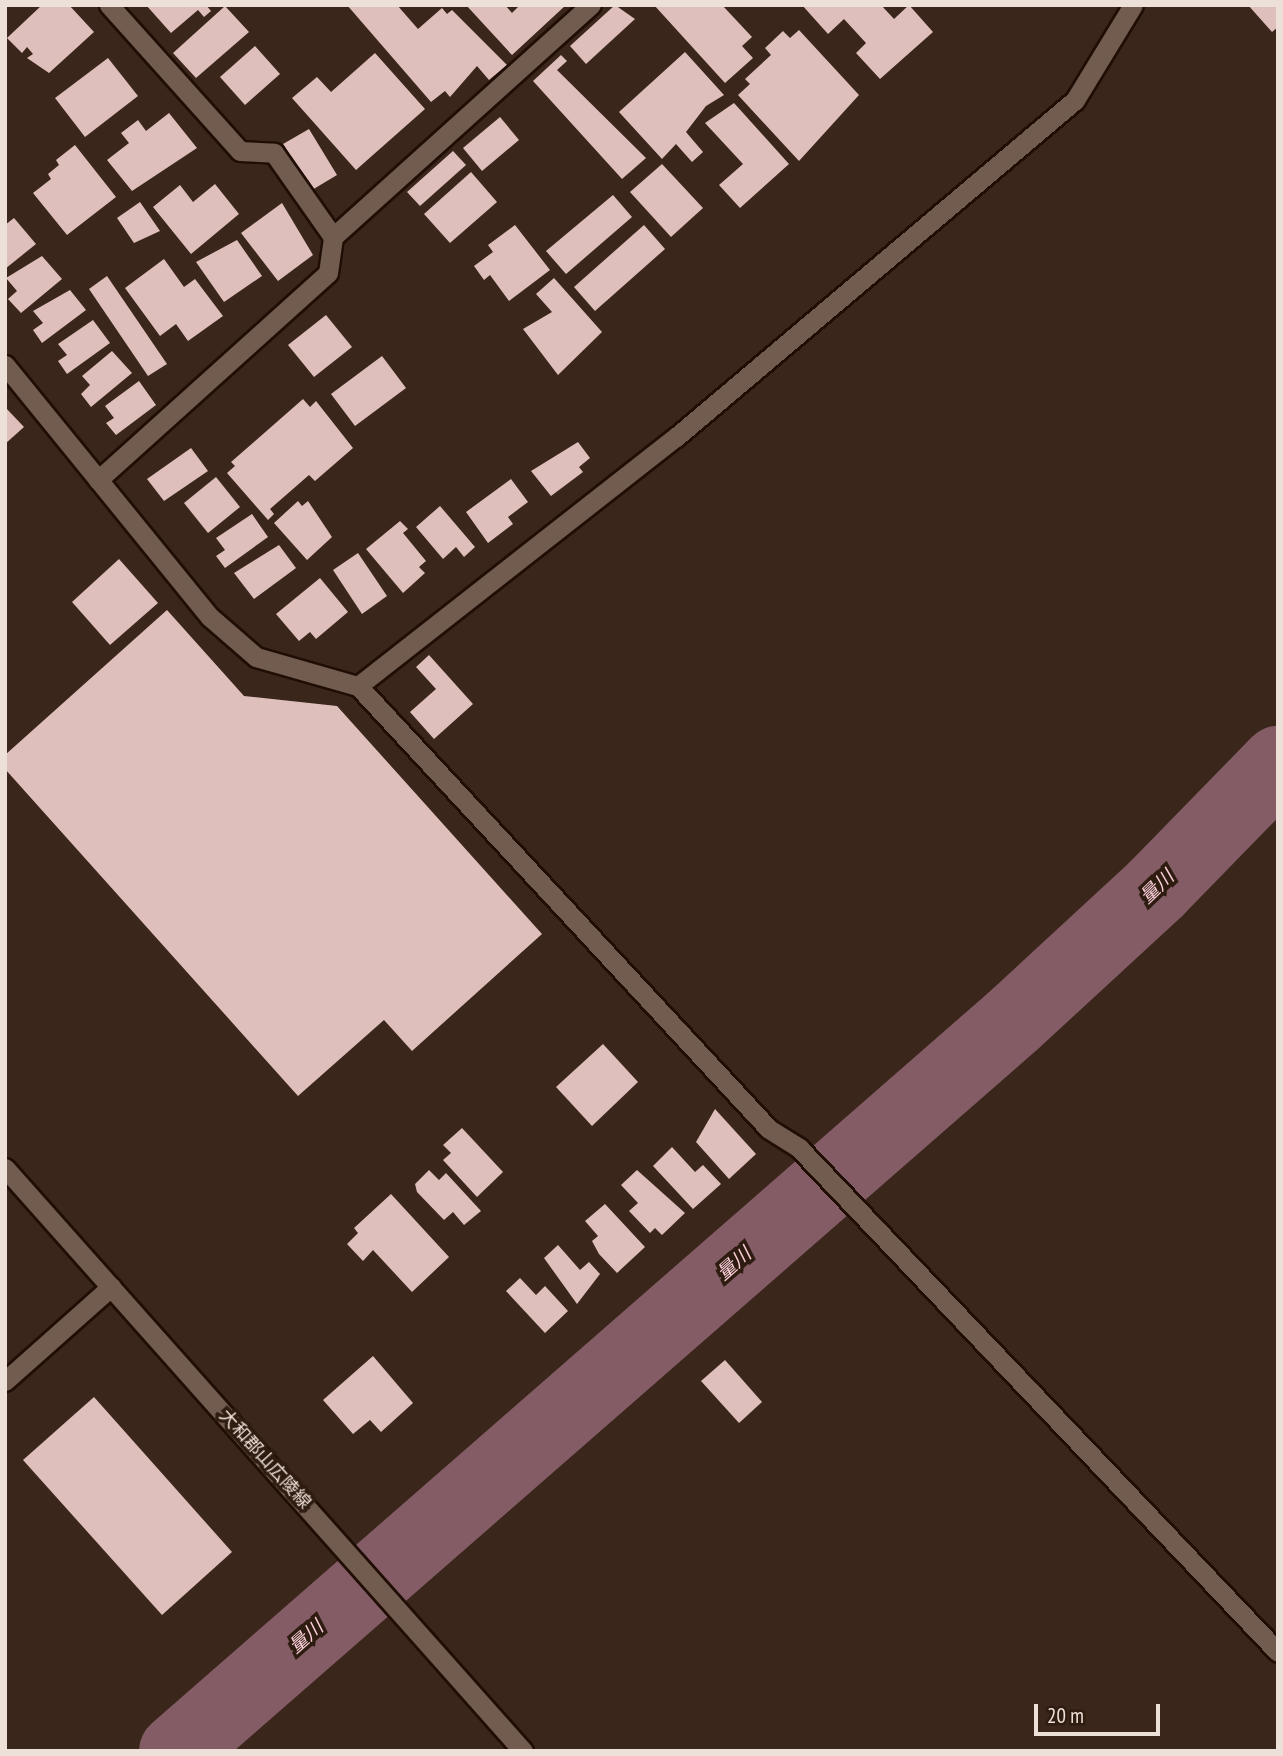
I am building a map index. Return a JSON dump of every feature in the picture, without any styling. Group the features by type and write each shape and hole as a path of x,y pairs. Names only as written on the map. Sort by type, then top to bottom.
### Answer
{"street":[{"path":"109,5 240,151 274,153 333,237"},
{"path":"98,480 328,273 333,237 591,5"},
{"path":"358,686 676,437 1075,100 1133,5"},
{"path":"5,365 210,617 256,657 358,686 769,1129 799,1148 1278,1652"},
{"name":"大和郡山広陵線","path":"5,1168 523,1751"},
{"path":"5,1381 111,1287"}],"building":[{"path":"42,5 69,5 94,32 49,73 27,58 33,54 27,47 22,53 7,38"},
{"path":"146,5 206,5 211,11 204,17 198,10 171,33"},
{"path":"347,5 397,5 418,29 442,8 447,14 452,10 507,65 489,80 477,66 450,97 445,91 431,102"},
{"path":"466,5 505,5 512,13 520,5 566,5 512,55"},
{"path":"615,5 635,19 586,64 570,46"},
{"path":"654,5 722,5 752,37 742,46 753,58 725,83"},
{"path":"802,5 881,5 894,19 909,5 933,32 880,79 856,53 866,43 844,19 828,34"},
{"path":"1248,5 1278,5 1278,27 1272,32"},
{"path":"225,6 249,32 196,78 173,53"},
{"path":"799,30 859,95 799,161 738,95 750,84 745,79 771,55 765,48 783,31 790,38"},
{"path":"255,46 280,74 245,105 220,77"},
{"path":"685,52 724,95 706,106 686,132 703,152 692,162 676,144 662,159 619,112"},
{"path":"375,53 425,109 356,170 292,98 317,77 331,92"},
{"path":"561,55 567,61 557,70 646,158 622,179 533,81"},
{"path":"108,58 138,96 85,137 55,98"},
{"path":"734,103 789,164 740,208 719,185 743,164 705,123"},
{"path":"169,113 197,148 132,191 107,160 129,143 121,133 138,120 146,131"},
{"path":"500,117 519,140 482,171 463,148"},
{"path":"309,129 337,175 312,190 283,144"},
{"path":"75,145 116,197 67,235 33,193 51,179 48,174 59,165 56,160"},
{"path":"453,151 466,165 420,206 407,192"},
{"path":"662,164 703,208 671,237 630,192"},
{"path":"471,172 497,202 450,243 424,214"},
{"path":"215,184 239,214 191,254 153,207 180,185 193,202"},
{"path":"613,195 632,217 566,274 546,251"},
{"path":"140,202 160,231 134,243 117,218"},
{"path":"282,203 313,255 278,281 241,233"},
{"path":"14,218 36,244 5,269 5,225"},
{"path":"515,225 550,270 509,301 490,275 484,280 474,266 493,252 488,245"},
{"path":"644,225 665,249 595,311 574,287"},
{"path":"237,240 262,276 224,302 196,262"},
{"path":"42,256 62,279 21,313 8,299 17,291 6,278"},
{"path":"164,259 184,287 195,279 223,316 188,341 176,324 160,336 125,288"},
{"path":"107,276 167,364 148,376 89,289"},
{"path":"554,278 602,332 558,375 523,329 552,312 536,294"},
{"path":"70,290 86,310 42,343 33,330 43,323 33,311"},
{"path":"326,315 352,347 314,377 288,345"},
{"path":"93,320 110,343 67,374 58,361 67,355 58,344"},
{"path":"112,351 132,373 91,407 81,394 90,385 82,376"},
{"path":"382,356 406,388 355,426 331,394"},
{"path":"139,381 156,405 116,435 106,423 114,418 105,406"},
{"path":"303,399 310,407 316,401 353,448 315,481 309,475 270,509 274,514 268,520 227,473 235,466 231,462"},
{"path":"5,407 24,427 5,444"},
{"path":"578,442 590,458 579,467 583,472 551,496 531,471"},
{"path":"191,448 208,471 164,501 147,479"},
{"path":"216,477 240,507 208,533 184,503"},
{"path":"511,479 528,502 508,517 513,524 488,543 466,512"},
{"path":"298,501 302,506 308,501 332,537 307,560 274,523"},
{"path":"440,506 475,547 464,557 456,547 443,559 416,527"},
{"path":"252,514 268,537 225,568 216,556 225,550 216,538"},
{"path":"400,521 408,529 403,533 426,561 419,567 425,573 403,593 366,549"},
{"path":"279,545 296,568 254,599 234,573"},
{"path":"358,553 387,596 362,614 333,570"},
{"path":"119,559 158,603 110,645 72,602"},
{"path":"320,578 348,612 316,639 310,632 299,641 276,614"},
{"path":"167,610 244,696 337,706 542,934 412,1051 384,1020 298,1096 5,769 5,755"},
{"path":"429,655 473,704 434,739 410,712 436,689 416,667"},
{"path":"603,1044 638,1082 592,1126 556,1087"},
{"path":"715,1109 756,1154 729,1179 696,1142"},
{"path":"462,1128 503,1172 477,1197 443,1160 451,1153 443,1145"},
{"path":"672,1147 695,1172 703,1165 721,1184 693,1209 653,1166"},
{"path":"429,1170 439,1180 446,1173 481,1211 464,1225 453,1212 444,1220 417,1192 415,1184"},
{"path":"637,1170 685,1213 662,1235 655,1228 650,1233 629,1211 638,1203 621,1185"},
{"path":"391,1194 449,1257 412,1292 373,1250 363,1261 347,1244 358,1233 354,1228"},
{"path":"605,1204 645,1247 617,1273 599,1254 592,1241 598,1236 585,1221"},
{"path":"558,1245 580,1270 589,1262 600,1274 577,1304 544,1258"},
{"path":"520,1278 536,1295 545,1286 568,1311 545,1333 506,1291"},
{"path":"373,1356 413,1403 381,1432 370,1420 353,1434 323,1400"},
{"path":"725,1360 762,1402 739,1423 701,1381"},
{"path":"94,1397 232,1552 162,1615 23,1460"}],"waterway":[{"name":"量川","path":"176,1751 1012,1021 1156,888 1278,763"}]}
